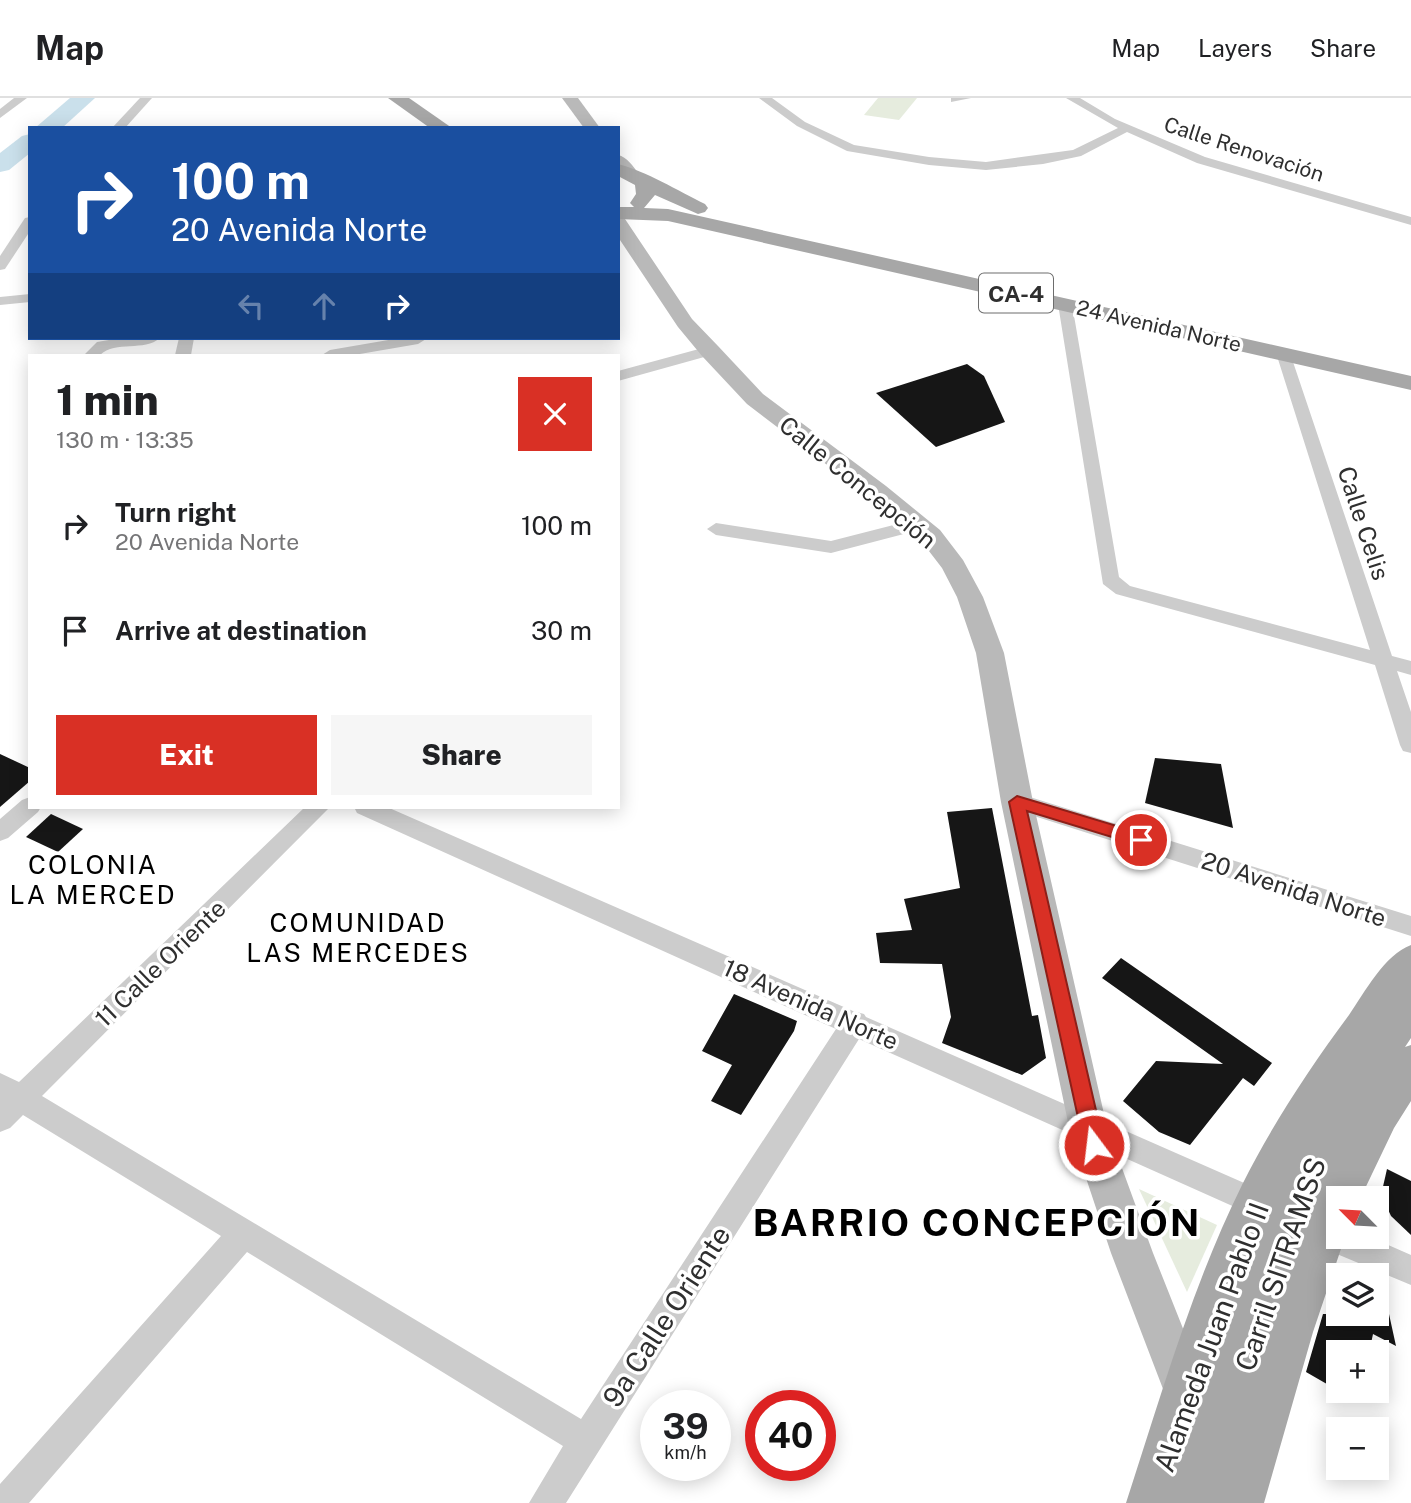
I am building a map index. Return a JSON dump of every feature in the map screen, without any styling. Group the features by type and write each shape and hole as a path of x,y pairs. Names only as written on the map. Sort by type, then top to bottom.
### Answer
{"main road":[{"path":"397,98 440,126"},
{"path":"378,103 407,126"},
{"name":"CA-4","path":"620,216 644,198 647,190 627,171"},
{"name":"24 Avenida Norte","path":"627,171 692,207 1411,370"},
{"name":"24 Avenida Norte","path":"620,217 668,215 1411,383"},
{"name":"Alameda Juan Pablo II","path":"1152,1503 1222,1291 1256,1203 1309,1105 1411,962"},
{"name":"Carril SITRAMSS","path":"1209,1481 1293,1209 1308,1173 1343,1104 1411,1004"},
{"path":"1237,1503 1324,1233 1351,1163 1375,1119 1411,1064"}],"street":[{"path":"0,116 22,98"},
{"path":"120,126 146,98"},
{"path":"559,98 558,103 570,126"},
{"path":"570,98 591,126"},
{"path":"765,98 801,124 851,148 929,161 986,166 1043,160 1076,153 1127,128"},
{"name":"Calle Renovación","path":"1072,98 1127,128 1213,164 1411,221"},
{"name":"Calle Concepción","path":"620,220 685,323 710,351 755,399 877,491 931,536 954,566 970,597 990,653 1017,802 1088,1127 1132,1253 1187,1394 1209,1481 1237,1503"},
{"path":"0,266 28,224"},
{"path":"0,301 28,298"},
{"path":"1065,304 1110,580 1123,590 1411,668"},
{"path":"93,354 102,345 138,340"},
{"path":"335,354 412,340"},
{"path":"418,340 430,354"},
{"path":"620,375 710,351"},
{"name":"Calle Celis","path":"1285,356 1411,745"},
{"path":"716,529 831,547 917,525"},
{"name":"20 Avenida Norte","path":"1017,802 1411,926"},
{"path":"0,832 28,808"},
{"name":"11 Calle Oriente","path":"7,1102 317,809"},
{"name":"18 Avenida Norte","path":"370,809 1256,1203"},
{"name":"9a Calle Oriente","path":"546,1503 855,1023"},
{"path":"7,1102 243,1234 586,1441"},
{"path":"1324,1233 1411,1270"},
{"path":"6,1503 243,1234"}],"shaded area":[{"path":"878,98 917,98 899,120 864,115"},
{"path":"1139,1189 1217,1225 1187,1292"}],"building":[{"path":"967,364 984,376 1005,422 936,447 876,393"},
{"path":"0,754 28,767 28,783 0,807"},
{"path":"1155,758 1221,764 1233,828 1145,803"},
{"path":"992,808 1032,1016 1038,1015 1046,1058 1022,1075 942,1043 951,1017 942,964 880,963 876,933 912,930 904,899 960,888 947,812"},
{"path":"51,814 83,829 58,852 26,837"},
{"path":"1121,958 1272,1063 1254,1086 1243,1078 1190,1145 1159,1132 1123,1101 1156,1061 1223,1064 1102,978"},
{"path":"734,994 797,1021 794,1031 741,1115 711,1101 732,1065 702,1051"},
{"path":"1387,1169 1411,1181 1411,1235 1391,1216 1390,1186 1383,1186"},
{"path":"1323,1314 1326,1314 1326,1326 1389,1326 1389,1314 1396,1346 1373,1334 1372,1340 1326,1340 1326,1384 1306,1372"}],"waterway":[{"path":"49,126 84,98"},
{"path":"0,165 28,143"}],"district":[{"name":"COLONIA LA MERCED","path":"93,879"},
{"name":"COMUNIDAD LAS MERCEDES","path":"358,937"},
{"name":"BARRIO CONCEPCIÓN","path":"977,1222"}],"route":[{"path":"1094,1145 1017,802 1141,840"}]}
